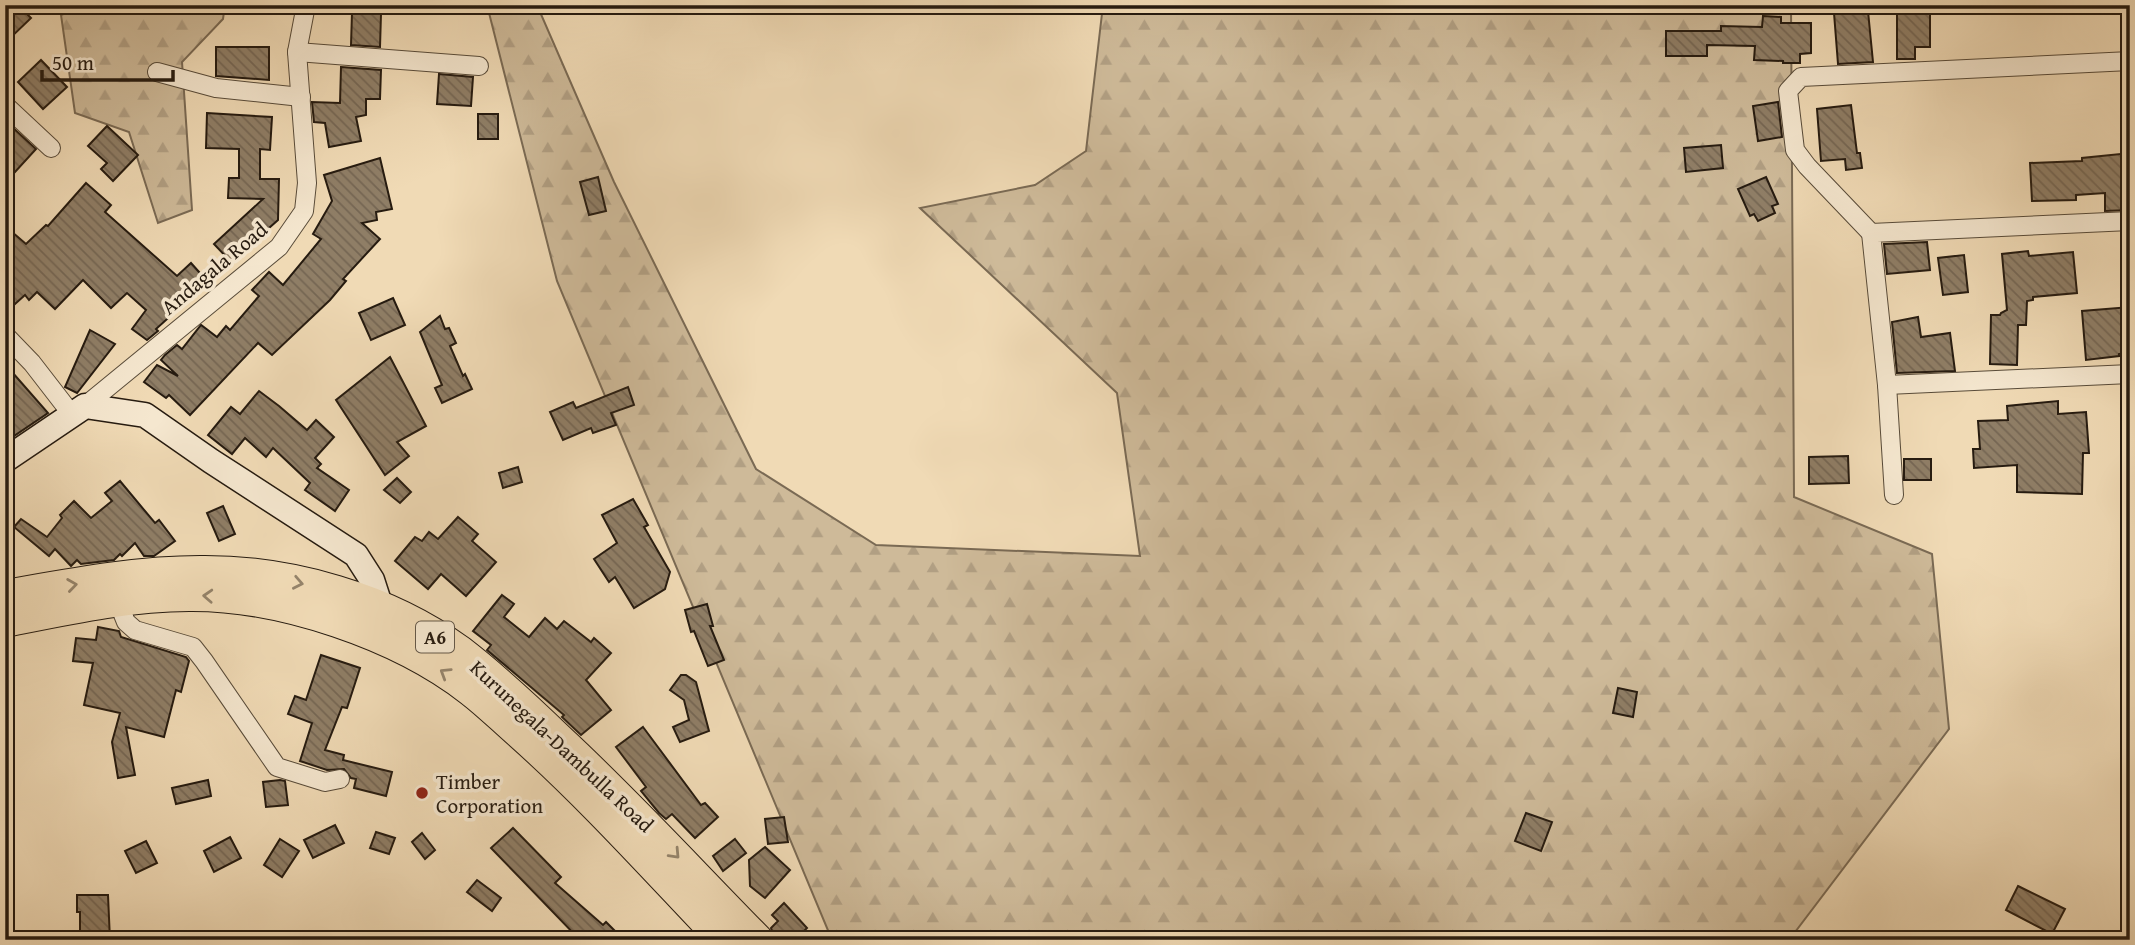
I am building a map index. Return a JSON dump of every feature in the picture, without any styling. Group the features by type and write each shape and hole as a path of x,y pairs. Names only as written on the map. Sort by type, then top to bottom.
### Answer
{"highway":[{"name":"Kurunegala-Dambulla Road","path":"5,596 128,577 201,572 244,574 315,586 379,622 415,655 471,690 541,752 630,839 724,940"},
{"name":"Kurunegala-Dambulla Road","path":"5,621 118,602 189,595 224,596 342,622 408,621 458,651 514,697 604,781 757,940"}],"street":[{"name":"Andagala Road","path":"79,411 279,247 304,211 307,183 297,52 306,5"},
{"path":"297,52 479,66"},
{"path":"1894,495 1887,385 1871,233 1795,150 1788,90 1801,77 2130,61"},
{"path":"157,72 216,88 301,97"},
{"path":"5,105 51,148"},
{"path":"1871,233 2130,221"},
{"path":"5,335 79,411"},
{"path":"1887,385 2130,374"},
{"path":"5,460 79,411 145,415 356,555 372,580 379,622"},
{"path":"118,602 126,622 135,630 192,647 204,660 277,767 325,782 340,779"}],"green space":[{"path":"85,5 225,5 223,19 182,62 192,210 158,223 129,132 75,113 61,15"},
{"path":"487,5 537,5 614,182 756,469 876,545 1140,556 1117,393 920,208 1035,185 1086,151 1103,5 1791,5 1794,497 1932,554 1949,729 1789,940 832,940 557,281"}],"building":[{"path":"11,5 18,5 31,18 5,43 5,10"},
{"path":"1897,5 1930,6 1930,47 1915,47 1915,59 1897,59"},
{"path":"1868,11 1873,62 1838,64 1834,13"},
{"path":"352,13 381,14 380,47 351,45"},
{"path":"1763,16 1781,17 1781,23 1811,23 1811,53 1800,54 1800,63 1783,63 1754,60 1755,46 1707,45 1707,56 1666,56 1666,31 1721,31 1721,26 1762,27"},
{"path":"216,47 269,47 269,80 216,76"},
{"path":"41,60 67,87 43,109 18,82"},
{"path":"341,67 381,70 380,99 366,99 366,115 356,117 361,141 329,147 325,123 314,122 312,102 340,103"},
{"path":"439,74 473,77 471,106 437,104"},
{"path":"1778,102 1782,137 1758,141 1753,106"},
{"path":"1851,105 1857,153 1860,153 1862,168 1846,170 1845,159 1821,161 1817,109"},
{"path":"207,113 272,117 270,150 260,149 260,179 279,179 278,220 231,262 214,244 263,199 228,198 229,178 239,178 239,149 206,148"},
{"path":"478,114 498,114 498,139 478,139"},
{"path":"11,126 36,149 5,183 5,132"},
{"path":"107,126 138,155 113,181 101,169 107,163 88,146"},
{"path":"1721,145 1723,168 1686,172 1684,148"},
{"path":"2130,153 2130,210 2105,211 2105,193 2076,195 2076,200 2032,201 2030,163 2082,161 2082,158"},
{"path":"380,158 392,209 376,212 377,220 362,223 380,239 343,279 346,281 330,300 272,355 258,343 190,415 169,395 166,398 144,382 157,365 178,376 161,360 165,355 177,345 182,349 201,325 217,337 226,326 230,330 259,296 252,290 269,272 283,285 321,239 313,234 332,201 324,175"},
{"path":"598,177 606,211 589,215 580,182"},
{"path":"1766,177 1778,204 1772,206 1775,213 1758,221 1754,214 1750,216 1738,189"},
{"path":"86,183 111,205 105,212 177,276 191,263 208,282 147,340 132,329 146,310 127,293 111,308 83,280 55,309 37,292 29,300 25,295 5,313 5,226 26,244 48,226"},
{"path":"1927,242 1930,270 1887,274 1884,244"},
{"path":"2028,251 2029,256 2073,252 2077,293 2033,297 2033,300 2027,301 2026,325 2018,325 2017,365 1990,364 1991,315 2000,315 2007,310 2002,254"},
{"path":"1964,255 1968,292 1943,295 1938,258"},
{"path":"393,298 405,325 371,340 359,313"},
{"path":"2130,307 2130,352 2086,360 2082,311"},
{"path":"440,316 445,329 449,328 456,343 450,346 472,389 442,403 435,388 442,385 420,332"},
{"path":"1918,317 1921,337 1950,333 1955,371 1897,373 1892,322"},
{"path":"90,330 115,344 77,393 65,387"},
{"path":"390,357 426,426 397,442 409,456 385,475 336,400"},
{"path":"5,364 48,413 5,442"},
{"path":"628,387 634,405 611,413 616,425 593,433 591,428 563,440 550,412 573,402 576,408"},
{"path":"259,391 307,430 316,420 334,437 315,458 321,464 317,468 349,490 335,511 305,490 310,483 273,448 266,457 245,438 232,454 208,435 231,407 240,414"},
{"path":"2058,401 2058,414 2086,412 2089,453 2083,453 2082,494 2017,492 2017,465 1974,468 1973,449 1980,449 1978,421 2008,420 2007,406"},
{"path":"1848,456 1849,483 1809,484 1809,457"},
{"path":"1904,459 1931,459 1931,480 1904,480"},
{"path":"518,467 522,482 503,488 499,473"},
{"path":"397,478 411,492 400,503 384,490"},
{"path":"120,481 155,523 159,520 175,541 154,556 144,556 135,543 114,560 81,564 77,560 71,566 55,549 49,556 14,527 21,519 47,537 62,518 60,515 74,501 91,518 112,501 105,493"},
{"path":"633,499 648,525 644,527 670,572 665,589 634,608 615,577 609,582 594,559 617,543 602,515"},
{"path":"223,506 235,534 219,541 207,513"},
{"path":"458,517 478,534 472,541 496,562 466,596 441,574 428,589 395,561 415,537 422,541 429,532 438,539"},
{"path":"502,595 514,604 504,617 529,637 545,618 557,629 564,621 591,642 594,638 611,653 586,680 611,710 581,735 562,717 564,715 487,650 491,645 473,631"},
{"path":"707,604 713,626 710,626 724,660 708,666 694,631 691,632 685,610"},
{"path":"98,627 119,631 121,637 186,657 189,661 181,692 176,690 164,737 126,727 135,775 118,778 112,742 120,713 84,705 93,663 73,661 76,638 96,640"},
{"path":"321,655 360,668 347,708 342,707 325,750 344,755 343,760 392,772 386,796 354,788 356,779 351,778 344,769 327,770 300,761 312,723 288,714 295,696 306,700"},
{"path":"681,675 686,675 696,682 709,731 680,742 673,727 689,720 684,700 670,690"},
{"path":"1618,688 1637,692 1633,717 1613,713"},
{"path":"643,727 701,805 705,803 718,817 695,838 672,814 666,819 659,813 641,791 646,787 616,747"},
{"path":"208,780 211,796 176,804 172,788"},
{"path":"285,781 288,805 266,807 263,782"},
{"path":"1526,813 1552,822 1541,851 1515,841"},
{"path":"784,817 788,842 768,844 765,819"},
{"path":"335,825 344,843 313,858 304,840"},
{"path":"513,828 561,877 555,883 603,925 606,922 624,940 580,940 491,848"},
{"path":"376,832 395,838 389,854 370,848"},
{"path":"422,833 435,850 425,859 412,842"},
{"path":"230,837 241,858 214,872 204,851"},
{"path":"280,839 299,851 282,877 264,865"},
{"path":"735,839 746,853 723,871 713,856"},
{"path":"146,841 157,863 136,873 125,851"},
{"path":"765,847 790,870 765,898 750,886 749,860"},
{"path":"477,880 501,898 492,911 467,892"},
{"path":"2018,886 2065,909 2052,934 2006,910"},
{"path":"77,895 108,895 110,940 80,940"},
{"path":"784,903 807,928 795,940 775,940 771,928 778,921 772,915"}],"place":[{"name":"Timber Corporation","path":"422,793"}]}
